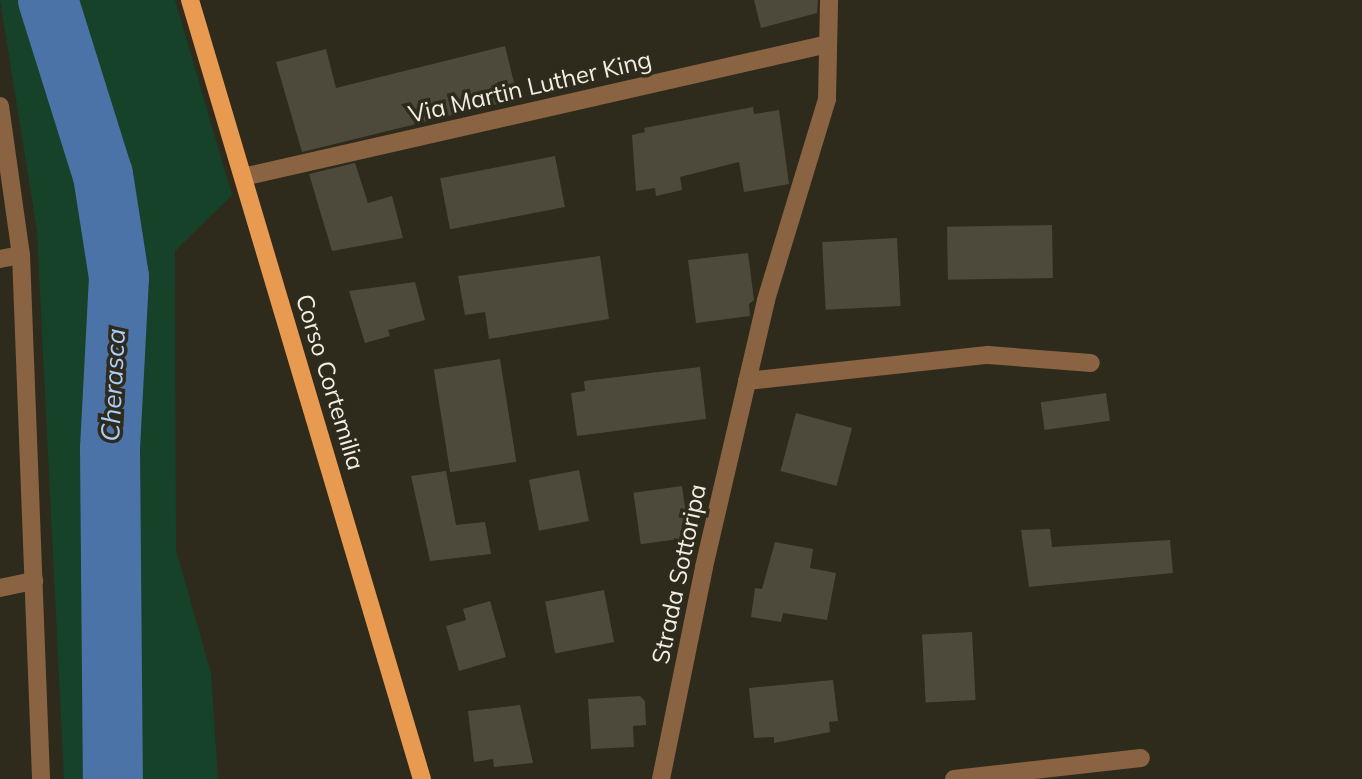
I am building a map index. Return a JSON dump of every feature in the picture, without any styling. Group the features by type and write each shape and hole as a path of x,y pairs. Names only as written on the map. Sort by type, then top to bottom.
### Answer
{"main road":[{"name":"Corso Cortemilia","path":"190,0 422,779"}],"street":[{"name":"Strada Sottoripa","path":"661,779 766,300 827,99 829,0"},
{"name":"Via Martin Luther King","path":"243,177 828,44"},
{"path":"0,106 21,255 41,779"},
{"path":"0,258 21,255"},
{"path":"747,381 988,355 1091,363"},
{"path":"0,588 34,581"},
{"path":"954,779 1025,774 1141,758"}],"green space":[{"path":"0,0 175,0 232,195 175,251 176,550 211,673 218,779 64,779 37,231"}],"building":[{"path":"754,0 818,0 817,13 761,28"},
{"path":"505,46 518,99 302,152 276,62 326,49 336,88"},
{"path":"753,107 754,114 779,110 789,184 744,192 739,162 680,177 682,190 656,196 655,188 636,191 632,135 645,132 644,128"},
{"path":"555,156 565,207 450,229 440,178"},
{"path":"355,163 368,203 392,196 403,238 332,251 309,174"},
{"path":"1052,225 1053,278 948,280 947,227"},
{"path":"897,238 901,306 826,310 822,242"},
{"path":"748,253 754,300 749,304 750,316 696,323 688,260"},
{"path":"600,256 609,319 489,339 485,312 465,315 458,276"},
{"path":"415,282 425,320 388,330 390,336 365,343 349,291"},
{"path":"500,359 516,462 450,472 434,369"},
{"path":"700,367 706,419 577,436 571,393 585,391 584,381"},
{"path":"1106,393 1110,421 1045,430 1041,402"},
{"path":"796,413 852,428 836,486 780,471"},
{"path":"579,470 589,521 539,531 529,480"},
{"path":"446,471 456,525 485,522 491,554 430,561 411,476"},
{"path":"682,486 689,537 641,544 633,493"},
{"path":"1050,529 1052,547 1170,540 1173,573 1029,587 1021,530"},
{"path":"775,542 813,549 810,568 836,573 827,620 783,613 781,622 751,617 755,588 762,589"},
{"path":"604,590 614,642 555,653 545,601"},
{"path":"490,601 506,657 459,671 446,626 466,620 463,609"},
{"path":"972,632 976,700 926,703 922,635"},
{"path":"833,680 838,721 829,722 830,732 774,743 774,737 754,738 749,688"},
{"path":"640,696 645,701 646,725 633,726 634,747 591,749 588,699"},
{"path":"520,705 533,763 494,767 493,759 474,762 468,711"}],"waterway":[{"name":"Cherasca","path":"48,0 103,175 119,277 110,449 113,779"}]}
